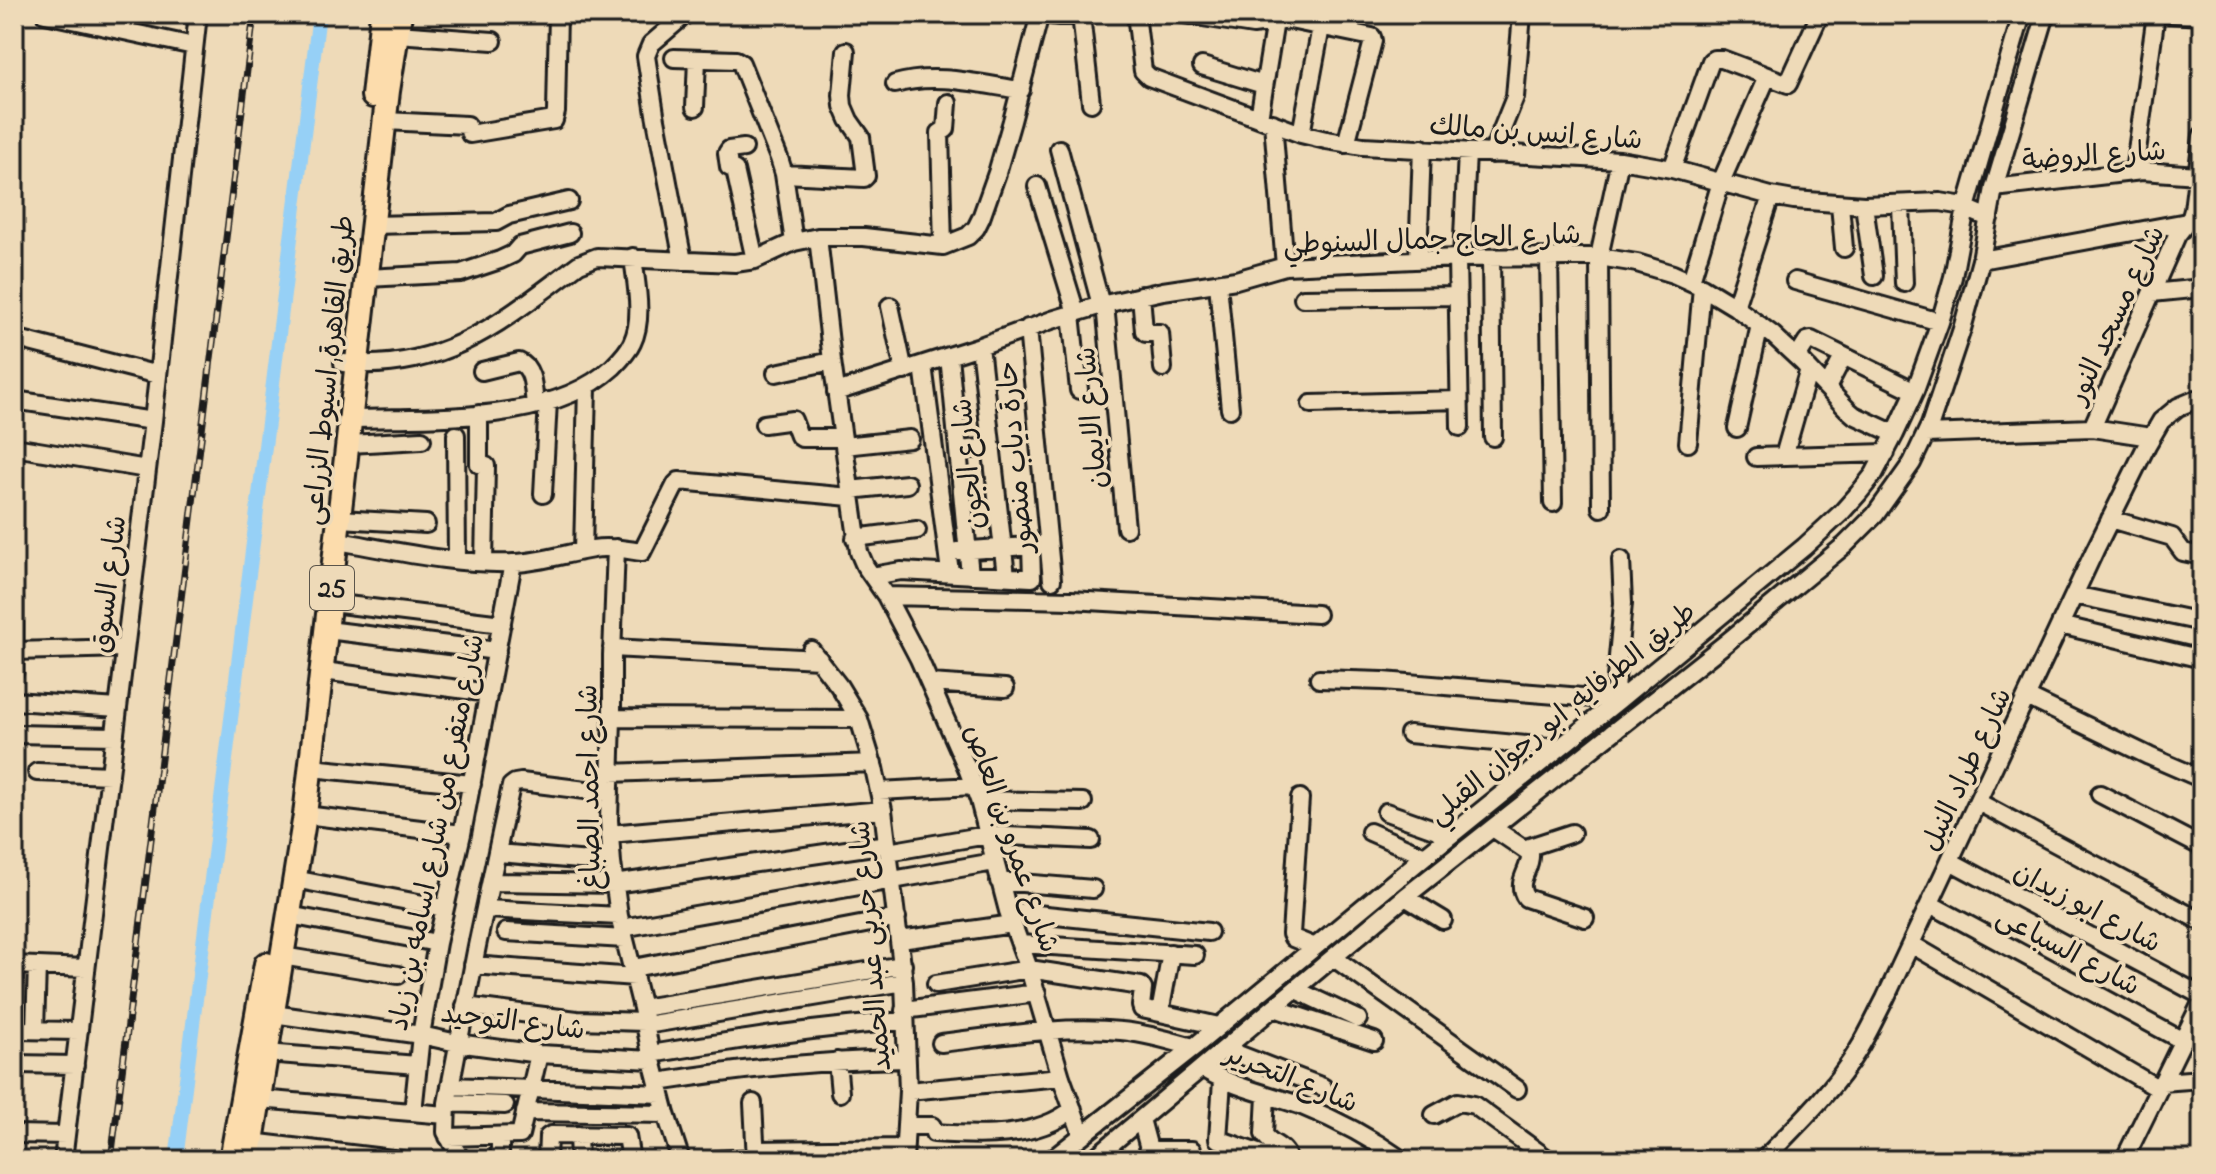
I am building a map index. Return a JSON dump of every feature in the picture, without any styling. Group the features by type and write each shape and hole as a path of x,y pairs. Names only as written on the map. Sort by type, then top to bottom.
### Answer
{"highway":[{"name":"طريق القاهرة, اسيوط الزراعى","path":"250,1151 266,1053 266,1022 281,878 350,364 382,14"},
{"name":"طريق القاهرة, اسيوط الزراعى","path":"231,1160 282,956 305,815 352,419 350,364 367,278 399,24"}],"street":[{"path":"45,14 194,46"},
{"name":"شارع السوق","path":"63,1160 153,421 198,14"},
{"path":"385,121 467,125 470,134 554,120 558,14"},
{"path":"683,261 646,56 651,44 686,14"},
{"path":"350,364 403,360 447,350 502,321 585,260 597,257 735,263 755,260 794,242 818,237 864,237 943,246 968,236 976,228 997,173 1040,14 1086,15 1091,103"},
{"name":"شارع انس بن مالك","path":"1136,14 1145,74 1301,134 1346,144 1620,160 1672,169 1771,196 1840,205 1940,202 1989,218"},
{"path":"1183,14 1253,25 1285,19 1369,36 1373,41 1346,144"},
{"path":"1492,154 1515,97 1522,14"},
{"path":"1672,169 1711,61 1722,59 1784,83 1790,82 1820,14"},
{"name":"طريق الطرفايه, ابو رجوان القبلي","path":"1051,1160 1194,1047 1804,547 1841,513 1874,474 1915,391 1953,277 1966,208 2022,14"},
{"name":"طريق الطرفايه, ابو رجوان القبلي","path":"1092,1160 1108,1154 1141,1119 1405,897 1845,545 1888,499 1912,463 1926,434 1962,329 1981,260 1994,188 2046,14"},
{"path":"2134,172 2156,14"},
{"path":"2171,14 2202,16"},
{"path":"1275,21 1264,85 1285,266"},
{"path":"399,24 493,41"},
{"path":"1301,134 1321,27"},
{"path":"784,174 866,177 861,137 843,106 846,51"},
{"path":"674,58 736,60 741,63 784,174 794,242"},
{"path":"695,107 697,59"},
{"path":"928,60 930,78"},
{"path":"949,61 951,80"},
{"path":"1202,66 1264,85"},
{"path":"1688,443 1696,284 1721,182 1767,77"},
{"path":"895,84 930,78 1021,90"},
{"path":"943,246 940,133 946,129 948,103"},
{"name":"شارع مسجد النور","path":"2092,428 2177,235 2193,210 2200,173 2202,136"},
{"path":"744,148 727,153 729,167 735,170 755,260"},
{"path":"1418,260 1422,148"},
{"name":"شارع الايمان","path":"1059,149 1103,304 1126,528"},
{"path":"1460,427 1457,296 1467,152"},
{"path":"1601,508 1599,257 1620,160"},
{"name":"شارع الروضة","path":"1994,188 2134,172 2200,173"},
{"path":"1037,186 1074,314 1079,390"},
{"path":"1735,307 1771,196"},
{"path":"373,225 498,222 509,215 569,201"},
{"path":"1840,205 1844,248"},
{"path":"1864,205 1874,276"},
{"path":"1901,205 1904,283"},
{"name":"شارع مسجد النور","path":"1981,260 2187,222"},
{"path":"367,278 461,273 500,260 513,254 520,246 570,233"},
{"name":"شارع عمرو بن العاص","path":"818,237 855,538 861,558 886,596 930,683 976,793 1010,918 1082,1135"},
{"path":"352,419 514,411 587,387 615,365 633,342 637,300 633,257"},
{"path":"1549,257 1553,503"},
{"name":"شارع الحاج جمال السنوطي","path":"836,392 1103,304 1218,284 1285,266 1459,258 1599,257 1655,268 1696,284 1735,307 1803,363 1854,415 1895,434"},
{"path":"1491,258 1493,437"},
{"path":"1795,281 1940,322"},
{"path":"1218,284 1230,409"},
{"path":"2152,293 2202,288"},
{"path":"1141,295 1144,331 1160,333 1163,368"},
{"path":"1303,298 1457,296"},
{"path":"890,306 904,371"},
{"path":"1737,428 1760,325"},
{"name":"حارة دياب منصور","path":"1028,328 1040,545 1052,580"},
{"path":"14,338 158,375"},
{"path":"1784,456 1810,340 1915,391"},
{"name":"شارع الجون","path":"980,346 1006,576"},
{"path":"949,356 970,575"},
{"path":"1827,388 1843,357"},
{"path":"776,373 832,361"},
{"path":"482,371 519,362 529,368 542,403 543,494"},
{"path":"923,365 950,572"},
{"path":"583,551 587,387"},
{"name":"شارع طراد النيل","path":"1763,1160 1836,1082 1858,1050 2151,437 2161,421 2178,407 2202,397"},
{"path":"14,400 153,421"},
{"path":"1311,404 1459,400"},
{"path":"479,414 479,464 486,466 484,562"},
{"path":"764,424 793,420 802,438 843,442 910,439"},
{"path":"1926,434 2092,428 2151,437"},
{"path":"456,435 457,560"},
{"path":"349,444 422,440"},
{"path":"14,447 147,469"},
{"path":"958,450 992,447"},
{"path":"1756,457 1886,453"},
{"path":"339,530 427,557 513,563 616,548 642,552 679,481 850,494 907,484"},
{"path":"2110,519 2172,537 2183,552 2202,556"},
{"path":"339,530 426,524"},
{"path":"855,538 917,530"},
{"path":"872,576 893,571 1033,578 1040,545 948,553"},
{"name":"شارع احمد الصباغ","path":"616,548 609,834 614,884 659,1088 681,1160"},
{"path":"1319,679 1383,681 1617,700 1623,603 1621,560"},
{"name":"شارع متفرع من شارع اسامه بن زياد","path":"413,1112 421,1035 437,943 472,784 513,563"},
{"path":"2074,595 2202,622"},
{"path":"886,596 1071,600 1317,614"},
{"path":"14,601 14,672"},
{"path":"331,603 502,624"},
{"path":"2060,625 2202,659"},
{"path":"327,630 497,651"},
{"path":"15,651 125,648"},
{"name":"شارع حربى عبد الحميد","path":"612,648 815,654 859,719 883,810 900,940 908,1091 904,1154"},
{"path":"323,671 489,693"},
{"path":"930,683 1005,688"},
{"path":"2027,697 2202,779"},
{"path":"14,701 118,708"},
{"path":"612,718 859,719"},
{"path":"14,734 115,736"},
{"path":"1409,734 1559,748"},
{"path":"610,773 873,763"},
{"path":"311,768 472,784"},
{"path":"37,772 110,775"},
{"path":"461,1160 446,1132 447,1101 511,786 521,782 610,793"},
{"path":"879,791 976,793 1083,802"},
{"path":"2100,794 2202,847"},
{"path":"1300,798 1291,934 1293,938 1315,947"},
{"path":"1978,802 2202,922"},
{"path":"609,834 883,810"},
{"path":"1386,812 1451,835"},
{"path":"305,815 462,834"},
{"path":"1493,828 1526,848 1531,856 1521,883 1523,895 1529,900 1585,918"},
{"path":"1370,832 1425,856"},
{"path":"1526,848 1572,833"},
{"path":"492,882 614,884 987,835 1091,840"},
{"path":"498,853 612,863"},
{"name":"شارع ابو زيدان","path":"1950,861 2202,998"},
{"path":"506,932 622,928 994,862"},
{"path":"294,879 444,908"},
{"path":"999,881 1093,889"},
{"path":"1405,897 1443,920"},
{"name":"شارع السباعى","path":"1930,904 2183,1041"},
{"path":"486,909 622,928"},
{"path":"289,915 437,943"},
{"path":"473,965 634,973 897,918"},
{"path":"900,940 1010,918 1209,932"},
{"path":"1020,944 1195,955"},
{"path":"1911,944 2160,1086 2202,1079"},
{"path":"1160,1013 1171,953"},
{"path":"282,956 398,975"},
{"path":"1334,958 1517,1089"},
{"path":"14,965 86,968"},
{"path":"35,1030 37,966"},
{"path":"936,984 1029,969 1141,986 1141,1008 1219,1026"},
{"path":"465,1006 577,1020 645,1018 903,974"},
{"path":"1296,990 1358,1019"},
{"name":"شارع التوحيد","path":"266,1022 421,1035 539,1054 652,1057 1037,993"},
{"path":"2124,1160 2202,998"},
{"path":"1274,1008 1374,1041"},
{"path":"14,1030 79,1031"},
{"path":"941,1043 1047,1030 1122,1031 1194,1047"},
{"path":"1225,1049 1323,1087"},
{"path":"266,1053 417,1065"},
{"path":"448,1137 520,1135 539,1054"},
{"path":"259,1099 413,1112 447,1101 530,1090 659,1088 732,1070 906,1059"},
{"path":"837,1061 840,1093"},
{"path":"14,1064 75,1065"},
{"name":"شارع التحرير","path":"1202,1068 1222,1081 1319,1113 1375,1141 1402,1160"},
{"path":"908,1091 1061,1077"},
{"path":"1222,1081 1218,1139 1278,1160"},
{"path":"1266,1096 1265,1136 1284,1149 1288,1160"},
{"path":"447,1101 505,1105"},
{"path":"1434,1115 1458,1102 1474,1105 1549,1160"},
{"path":"753,1103 755,1156"},
{"path":"906,1126 933,1126 934,1133 989,1136 1048,1125 1073,1109"},
{"path":"525,1112 666,1114"},
{"path":"1141,1119 1151,1155 1192,1150"},
{"path":"14,1134 66,1135"},
{"path":"547,1160 548,1137 551,1135 627,1136 631,1160"},
{"path":"578,1135 579,1160"},
{"path":"500,1136 500,1160"},
{"path":"250,1151 401,1160"},
{"path":"717,1160 755,1156 904,1154"}],"waterway":[{"path":"176,1160 319,14"}],"railway":[{"path":"111,1160 254,14"}]}
